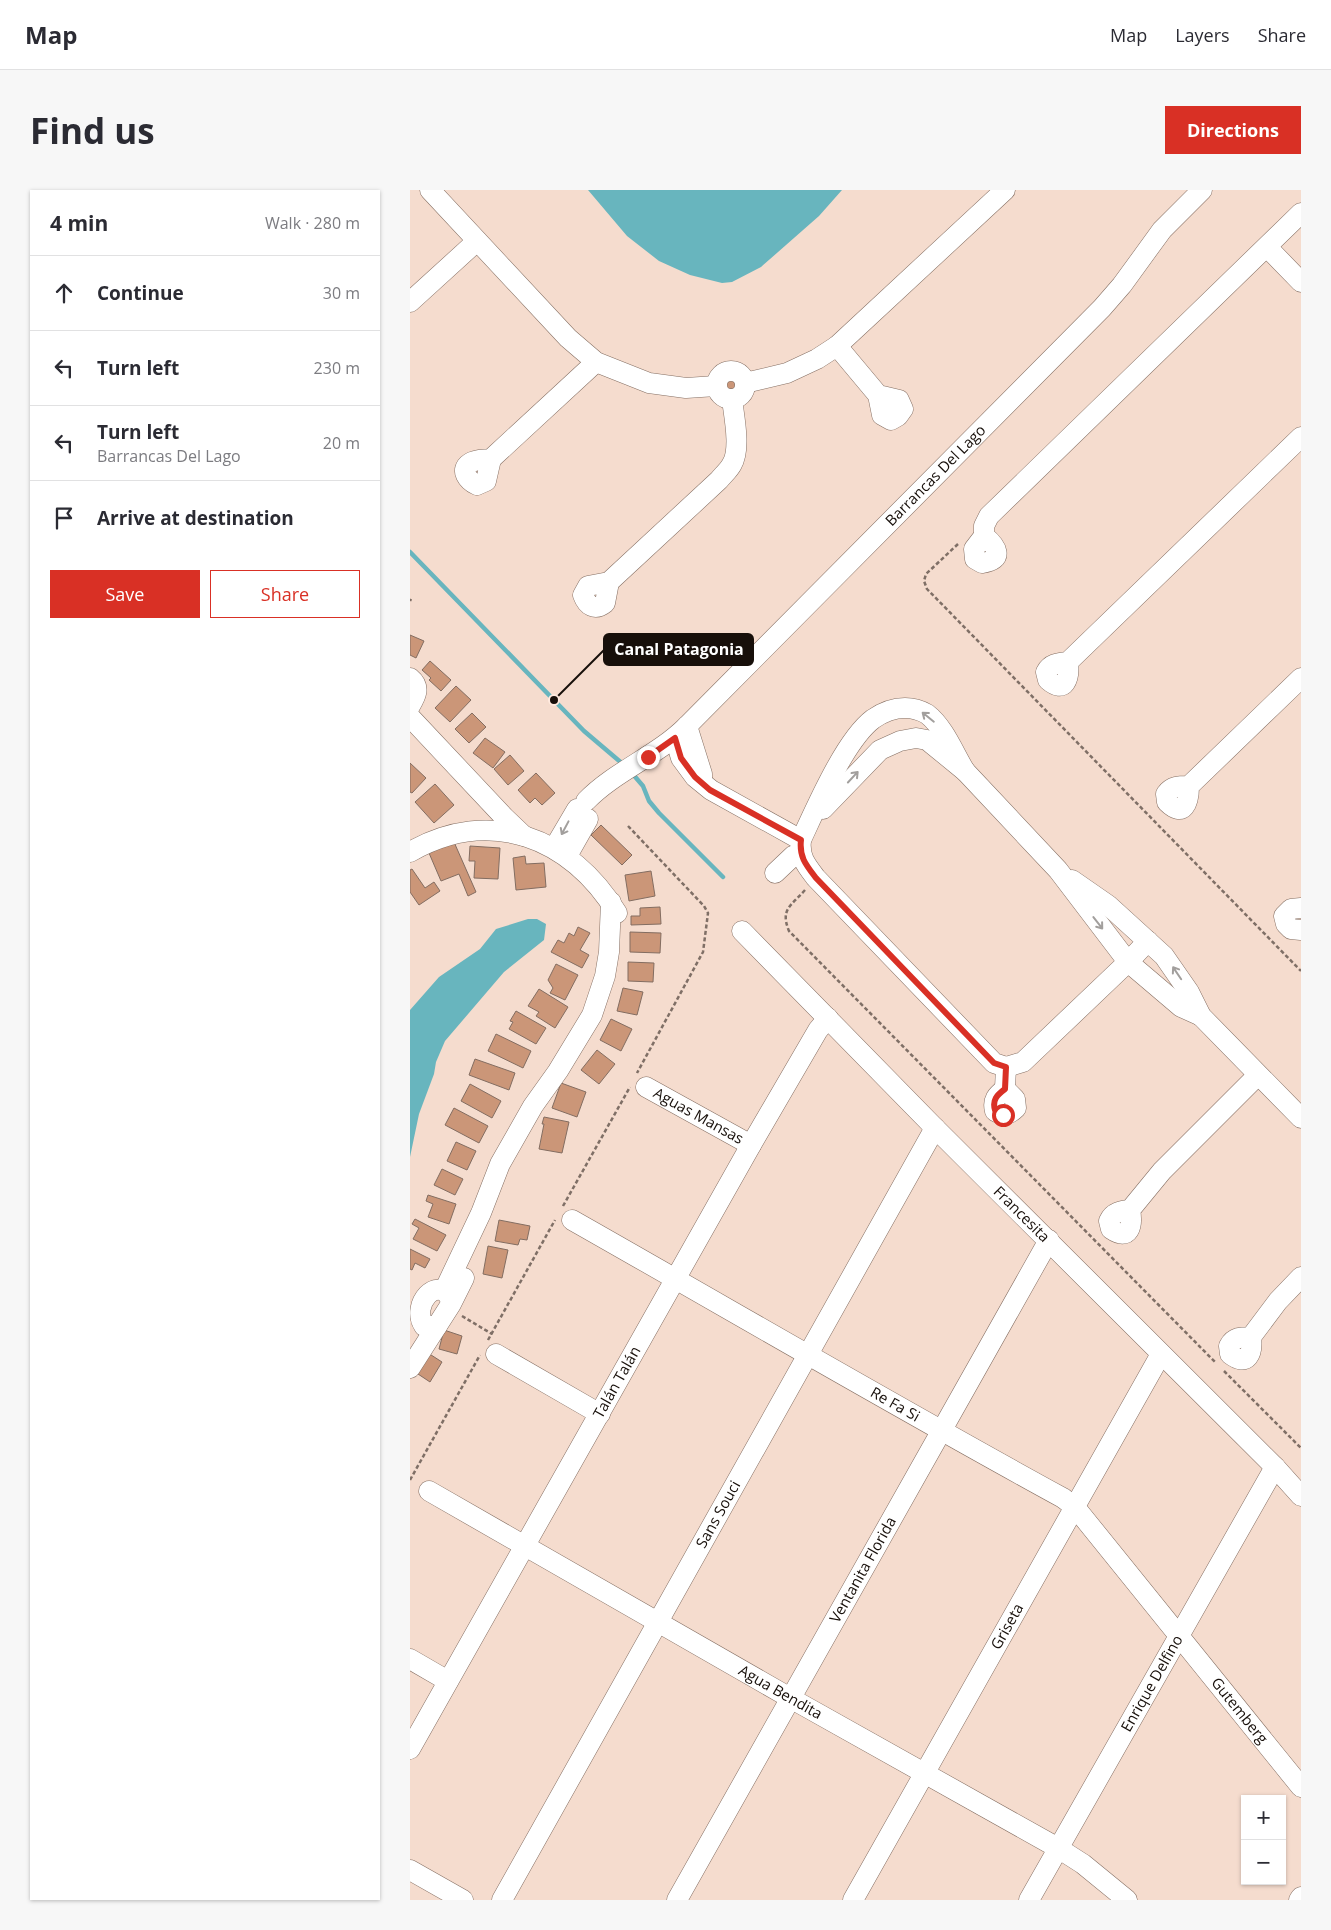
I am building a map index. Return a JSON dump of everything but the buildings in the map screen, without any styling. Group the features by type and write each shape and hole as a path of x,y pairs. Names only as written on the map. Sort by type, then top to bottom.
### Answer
{"street":[{"path":"430,190 568,338 596,362 649,383 686,388 716,386"},
{"path":"745,383 787,373 817,359 837,346 1005,190"},
{"name":"Barrancas Del Lago","path":"561,852 586,810 616,776 653,754 681,732 1102,308 1122,285 1162,230 1202,190"},
{"path":"984,536 984,526 989,516 1301,213"},
{"path":"410,302 477,241"},
{"path":"1267,247 1301,282"},
{"path":"837,346 878,395"},
{"path":"491,459 596,362"},
{"path":"727,370 741,374 745,383 745,388 740,396 732,399 719,394 716,386 719,376 727,370"},
{"path":"609,582 719,480 732,464 736,454 736,442 732,399"},
{"path":"1068,662 1301,437"},
{"path":"410,678 415,682 417,693 410,706"},
{"path":"1189,786 1301,678"},
{"path":"775,873 793,856 803,839 834,772 847,752 872,720 886,712 899,708 914,708 926,714 939,726 965,771"},
{"path":"410,717 524,836"},
{"path":"681,732 681,758 695,777 710,790 803,839"},
{"path":"1148,941 1128,962 1022,1062 1006,1067 994,1063 816,878 802,860 803,839 867,762 880,750 900,740 916,738 927,740 965,771 1058,870 1128,962 1181,1007 1201,1016"},
{"path":"473,831 486,817 488,798"},
{"path":"410,852 448,835 473,831 524,836 540,840 561,852 588,875 611,902 609,952 600,994 592,1015 558,1071 533,1106 512,1146 510,1167 480,1243 443,1298 422,1318 410,1348"},
{"path":"1058,870 1108,905 1164,956 1177,972 1201,1016 1301,1118"},
{"path":"1301,908 1291,909 1284,916 1286,924 1291,929 1301,930"},
{"name":"Francesita","path":"742,931 935,1128 1275,1467 1301,1496"},
{"name":"Talán Talán","path":"410,1749 751,1145 818,1030 828,1018"},
{"path":"1005,1089 1006,1067"},
{"path":"1130,1210 1162,1171 1258,1075"},
{"name":"Aguas Mansas","path":"638,1081 751,1145"},
{"name":"Sans Souci","path":"502,1900 935,1128"},
{"name":"Re Fa Si","path":"572,1220 809,1354 942,1432 1063,1498 1075,1507 1178,1635"},
{"name":"Ventanita Florida","path":"677,1900 1049,1240"},
{"path":"1251,1337 1278,1301 1301,1277"},
{"path":"410,1290 443,1298"},
{"path":"410,1368 422,1318 416,1307 419,1299 443,1298"},
{"path":"488,1349 600,1414"},
{"name":"Griseta","path":"853,1900 1162,1354"},
{"name":"Enrique Delfino","path":"1029,1900 1275,1467"},
{"name":"Agua Bendita","path":"429,1491 792,1699 1058,1848 1083,1864 1127,1900"},
{"name":"Gutemberg","path":"1178,1635 1301,1787"},
{"path":"410,1659 448,1682"},
{"path":"410,1870 463,1900"}],"path":[{"path":"961,541 926,574 924,581 927,589 1301,971"},
{"path":"410,1480 488,1349 492,1334 638,1081 703,952 708,913 704,906 628,826"},
{"path":"816,878 786,910 784,915 789,931 1217,1364"},
{"path":"443,1298 492,1334"},
{"path":"1224,1371 1301,1448"}],"water":[{"path":"588,190 842,190 819,216 761,267 732,282 722,283 690,275 659,261 627,236"},
{"path":"528,919 537,919 546,924 544,940 504,972 445,1041 419,1114 410,1157 410,1010 439,977 480,949 496,929"}],"waterway":[{"path":"410,552 584,731 624,765"},
{"path":"631,772 643,786 649,801 659,813 723,877"}],"place":[{"name":"Canal Patagonia","path":"554,700"}],"route":[{"path":"648,757 675,738 681,758 695,777 710,790 801,840 802,860 816,878 994,1063 1006,1067 1005,1089 998,1094 994,1101 995,1110 1003,1115"}]}
